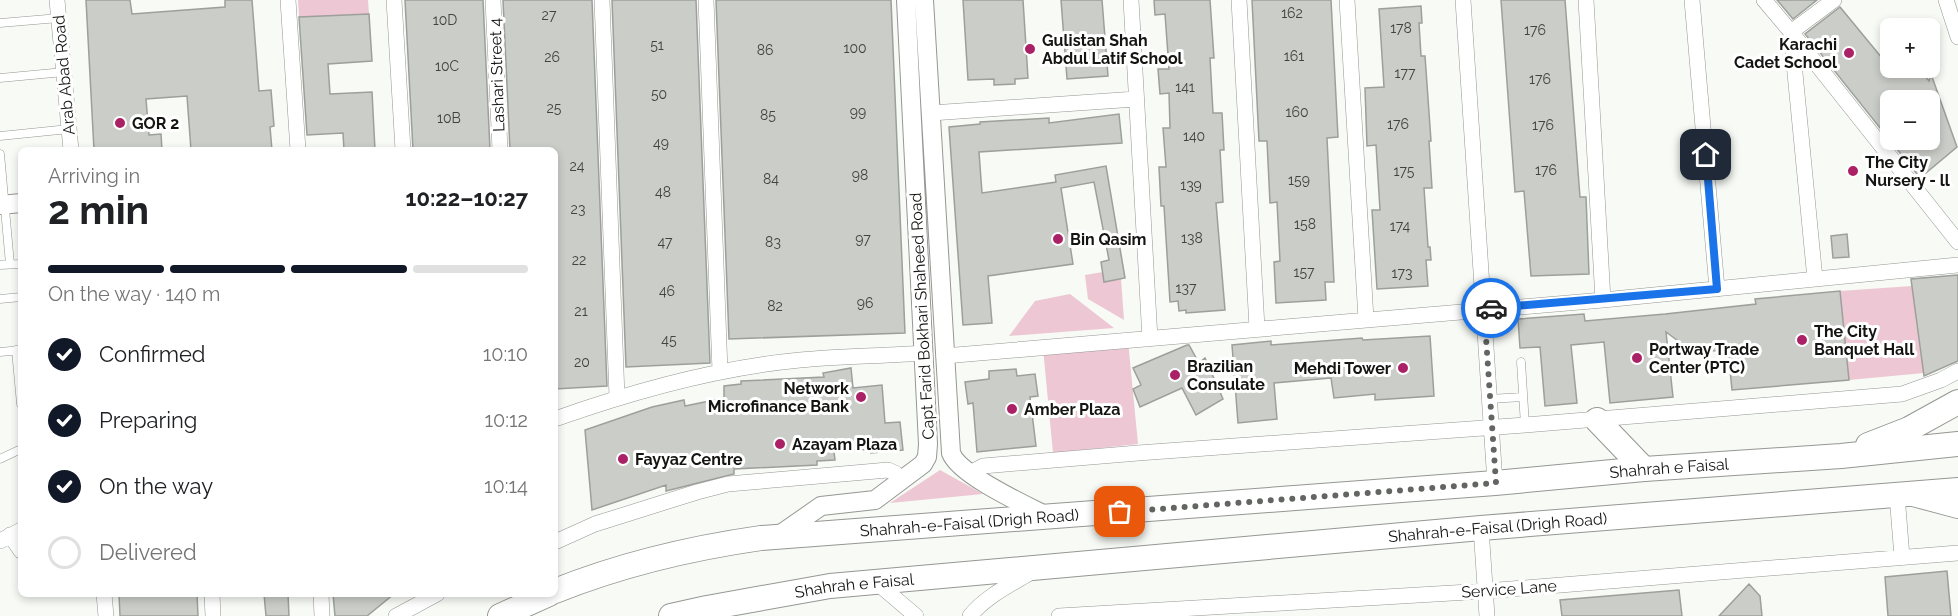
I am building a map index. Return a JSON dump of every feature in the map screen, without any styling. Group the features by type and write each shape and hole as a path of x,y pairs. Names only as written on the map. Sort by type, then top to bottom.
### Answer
{"highway":[{"path":"1841,456 1909,429 1958,402"},
{"path":"1597,420 1644,469"},
{"path":"1841,456 1958,444"},
{"name":"Shahrah e Faisal","path":"1496,483 1644,469 1841,456"},
{"name":"Shahrah-e-Faisal (Drigh Road)","path":"558,590 644,562 721,544 778,536 1496,483"},
{"name":"Shahrah-e-Faisal (Drigh Road)","path":"1038,568 1481,528 1958,490"},
{"name":"Shahrah e Faisal","path":"671,616 707,612 830,586 1038,568"},
{"path":"500,616 542,597"}],"main road":[{"path":"1904,495 1958,507"}],"street":[{"name":"Arab Abad Road","path":"57,0 71,147"},
{"path":"288,0 298,147"},
{"path":"394,0 403,147"},
{"name":"Lashari Street 4","path":"494,0 500,147"},
{"path":"602,0 617,397"},
{"path":"706,0 720,372"},
{"name":"Capt Farid Bokhari Shaheed Road","path":"778,536 821,506 875,500 923,464 927,457 906,0"},
{"name":"Capt Farid Bokhari Shaheed Road","path":"924,0 951,453 958,464 970,473 1048,517"},
{"path":"1131,0 1150,339"},
{"path":"1239,0 1257,328"},
{"path":"1347,0 1366,319"},
{"path":"1463,0 1496,483"},
{"path":"1586,0 1603,300"},
{"path":"1692,0 1717,289"},
{"path":"1764,0 1958,242"},
{"path":"1791,32 1833,0"},
{"path":"1946,0 1958,37"},
{"path":"1791,32 1815,279"},
{"path":"931,113 1136,99"},
{"path":"944,356 1603,300 1958,265"},
{"path":"558,418 617,397 720,372 800,360 924,353"},
{"path":"970,473 983,466 1597,420 1902,393 1941,380 1958,371"},
{"path":"558,541 595,524 728,484 888,470 895,473 902,481"},
{"path":"1902,556 1904,495"},
{"path":"1481,528 1487,616"},
{"name":"Service Lane","path":"1059,616 1486,591 1958,553"},
{"path":"970,616 976,608 1038,568"},
{"path":"876,582 916,616"},
{"path":"104,597 106,616"},
{"path":"212,597 213,616"},
{"path":"321,597 322,616"},
{"path":"396,616 427,597"}],"lane":[{"path":"0,23 59,18"},
{"path":"0,78 64,72"},
{"path":"0,136 69,129"},
{"path":"0,154 9,204 10,264"},
{"path":"0,265 18,264"},
{"path":"0,299 18,297"},
{"path":"0,352 18,350"},
{"path":"1521,362 1525,425"},
{"path":"1489,399 1523,397"},
{"path":"0,459 18,450"}],"shaded area":[{"path":"298,0 368,0 369,14 299,17"},
{"path":"1103,272 1105,281 1121,279 1124,320 1088,299 1085,275"},
{"path":"1912,286 1924,373 1849,380 1840,291"},
{"path":"1070,294 1114,328 1009,336 1035,301"},
{"path":"1128,341 1138,444 1053,453 1043,348"},
{"path":"940,470 983,494 890,503"}],"building":[{"path":"86,0 130,0 132,14 225,7 225,0 252,0 259,91 271,90 274,126 270,127 272,147 191,147 187,96 146,99 149,135 161,134 162,147 94,147"},
{"path":"405,0 483,0 490,147 413,147"},
{"path":"503,0 592,0 607,386 558,389 558,147 510,147"},
{"path":"612,0 696,0 710,363 626,367"},
{"path":"716,0 891,0 905,333 729,339"},
{"path":"963,0 1023,0 1028,78 1015,79 1015,84 994,85 994,79 968,80"},
{"path":"1061,0 1102,0 1108,76 1067,79"},
{"path":"1154,0 1210,0 1214,58 1210,58 1213,113 1222,113 1224,150 1220,150 1223,202 1216,203 1225,310 1186,313 1186,310 1179,311 1178,301 1170,302 1164,206 1161,206 1159,167 1166,167 1163,128 1170,128 1169,93 1160,94 1158,69 1169,69 1165,14 1155,15"},
{"path":"1252,0 1331,0 1338,137 1327,138 1334,282 1325,282 1326,300 1276,303 1274,262 1280,261 1277,202 1270,203 1267,141 1259,141"},
{"path":"1501,0 1565,0 1580,197 1586,197 1589,274 1531,276 1524,191 1515,192"},
{"path":"1777,0 1817,0 1793,19"},
{"path":"1421,6 1422,23 1419,23 1421,56 1425,56 1431,141 1429,141 1432,188 1424,188 1431,260 1426,260 1428,286 1377,289 1372,210 1380,210 1376,145 1367,146 1365,88 1384,87 1379,9"},
{"path":"1840,7 1880,56 1880,78 1926,78 1929,81 1932,78 1937,90 1880,90 1880,128 1805,34"},
{"path":"369,14 372,61 328,64 330,94 372,92 375,147 344,147 343,133 307,135 299,17"},
{"path":"1940,99 1957,147 1920,178 1898,150 1940,150"},
{"path":"1119,114 1122,143 979,152 982,193 1056,182 1055,175 1106,166 1125,278 1104,282 1101,262 1109,260 1094,182 1061,188 1073,264 988,276 992,323 963,325 949,127 980,124 980,122 1049,118 1049,123"},
{"path":"1847,234 1849,257 1833,258 1831,236"},
{"path":"1958,275 1958,361 1924,376 1911,279"},
{"path":"1840,291 1849,380 1732,390 1728,350 1693,352 1666,332 1673,397 1610,403 1604,342 1571,345 1577,403 1545,406 1540,347 1520,348 1518,319 1584,314 1585,321 1756,304 1755,299"},
{"path":"1430,336 1434,396 1375,400 1375,394 1334,398 1331,378 1274,383 1277,419 1238,423 1232,345 1271,341 1271,345 1362,338 1363,340"},
{"name":"Brazilian Consulate","path":"1187,345 1199,363 1205,358 1223,399 1196,415 1182,388 1140,407 1133,389 1141,385 1133,368"},
{"path":"851,368 853,388 882,385 885,423 900,422 903,450 871,453 871,449 834,452 835,460 817,461 817,465 734,469 734,474 666,491 666,485 592,510 585,430 652,407 684,400 685,406 724,398 724,386 741,384 741,381 824,377 823,373"},
{"name":"Amber Plaza","path":"1016,369 1017,376 1035,374 1038,396 1030,397 1036,446 977,452 973,403 968,404 965,382 989,379 989,371"},
{"path":"1947,571 1951,616 1888,616 1885,577"},
{"path":"1749,584 1760,596 1762,616 1719,616"},
{"path":"1679,590 1682,616 1562,616 1560,600"},
{"path":"119,597 197,597 198,616 120,616"},
{"path":"264,597 288,597 289,616 266,616"},
{"path":"333,597 390,597 367,616 335,616"}],"way so far":[{"path":"1120,512 1496,483 1484,309 1491,308"}],"place":[{"name":"Gulistan Shah Abdul Latif School","path":"1030,49"},
{"name":"Karachi Cadet School","path":"1849,53"},
{"name":"GOR 2","path":"120,123"},
{"name":"The City Nursery - ll","path":"1853,171"},
{"name":"Bin Qasim","path":"1058,239"},
{"name":"The City Banquet Hall","path":"1802,340"},
{"name":"Portway Trade Center (PTC)","path":"1637,358"},
{"name":"Mehdi Tower","path":"1403,368"},
{"name":"Brazilian Consulate","path":"1175,375"},
{"name":"Network Microfinance Bank","path":"861,397"},
{"name":"Amber Plaza","path":"1012,409"},
{"name":"Azayam Plaza","path":"780,444"},
{"name":"Fayyaz Centre","path":"623,459"}],"route":[{"path":"1491,308 1717,289 1706,155"}]}
